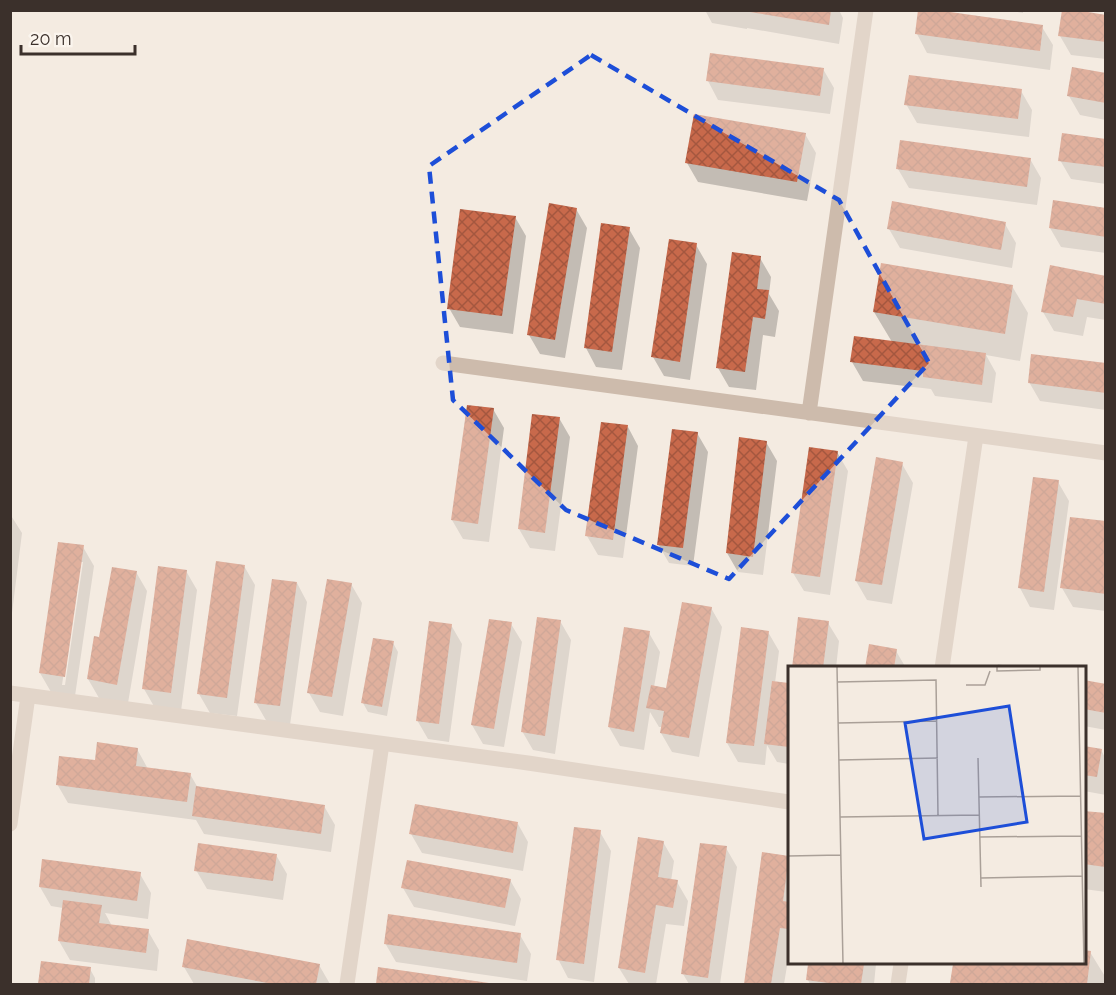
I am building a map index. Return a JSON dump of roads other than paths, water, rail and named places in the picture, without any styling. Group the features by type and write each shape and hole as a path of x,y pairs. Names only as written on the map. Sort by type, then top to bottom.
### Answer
{"street":[{"path":"809,413 866,10"},
{"path":"442,363 1106,453"},
{"path":"942,666 976,436"},
{"path":"10,693 528,763 788,802"},
{"path":"10,824 28,696"},
{"path":"347,984 381,744"},
{"path":"898,984 900,965"}]}
